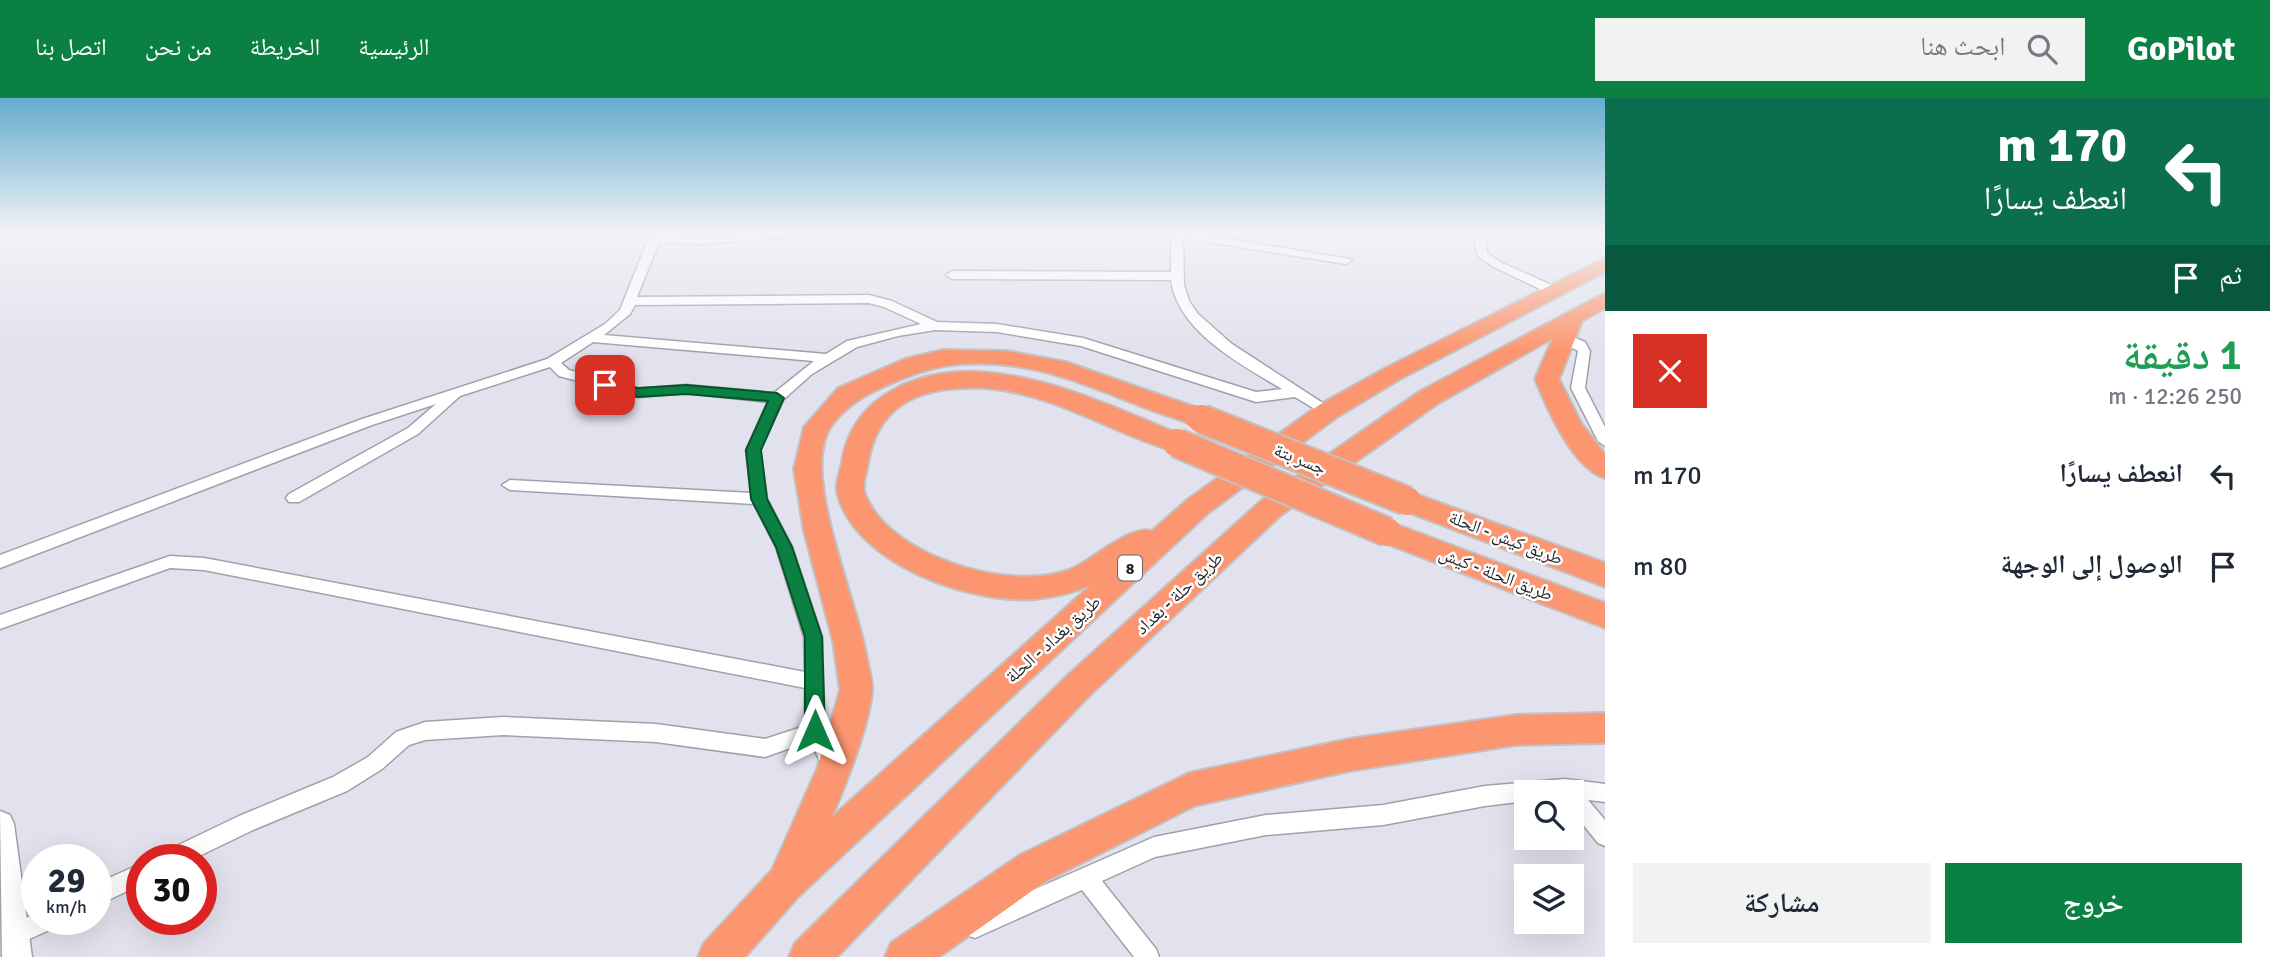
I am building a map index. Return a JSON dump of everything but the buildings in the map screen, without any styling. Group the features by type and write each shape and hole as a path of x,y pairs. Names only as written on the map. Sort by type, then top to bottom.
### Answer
{"highway":[{"name":"طريق بغداد - الحلة","path":"718,957 785,884 1197,507 1328,411 1588,272"},
{"path":"1560,286 1587,310"},
{"path":"1560,286 1587,310"},
{"path":"1587,310 1547,379 1561,414 1591,457 1605,469"},
{"name":"طريق حلة - بغداد","path":"809,957 1079,685 1271,508 1428,398 1587,310"},
{"name":"جسر بتة","path":"785,884 834,769 856,690 849,641 818,531 807,469 817,427 848,394 913,364 943,357 1007,358 1058,368 1194,416 1407,501"},
{"name":"جسر بتة","path":"1197,507 1094,569 1061,584 1005,589 946,573 896,549 864,520 850,492 860,436 882,407 924,385 980,380 1049,392 1387,532"},
{"name":"طريق كيش - الحلة","path":"1407,501 1605,575"},
{"name":"طريق الحلة - كيش","path":"1387,532 1605,617"},
{"path":"906,957 1033,868 1189,790 1349,755 1516,730 1605,728"}],"street":[{"path":"0,562 464,389 552,362 626,311 641,272"},
{"path":"1176,272 1183,302 1207,331 1328,411"},
{"path":"1523,272 1560,286"},
{"path":"952,275 1176,276"},
{"path":"630,301 869,299 888,304 934,326"},
{"path":"1587,310 1580,345 1584,351 1578,388 1605,441"},
{"path":"834,769 815,731 813,637 784,547 759,499 753,450 777,398 826,358 852,344 934,326 997,328 1083,342 1256,397 1298,392"},
{"path":"590,338 826,358"},
{"path":"552,362 564,373 638,393 686,389 777,398"},
{"path":"294,498 413,431 464,389"},
{"path":"510,485 759,499"},
{"path":"0,622 170,562 204,564 815,682"},
{"path":"202,844 340,784 376,763 403,738 425,731 503,726 656,733 765,748 815,731"},
{"path":"1584,792 1605,793"},
{"path":"906,957 1154,847 1253,828 1383,816 1485,796 1514,795"},
{"path":"1584,811 1605,836"},
{"path":"0,824 16,946"},
{"path":"1086,878 1148,957"}],"route":[{"path":"605,385 638,393 686,389 777,398 753,450 759,499 784,547 813,637 815,731"}]}
